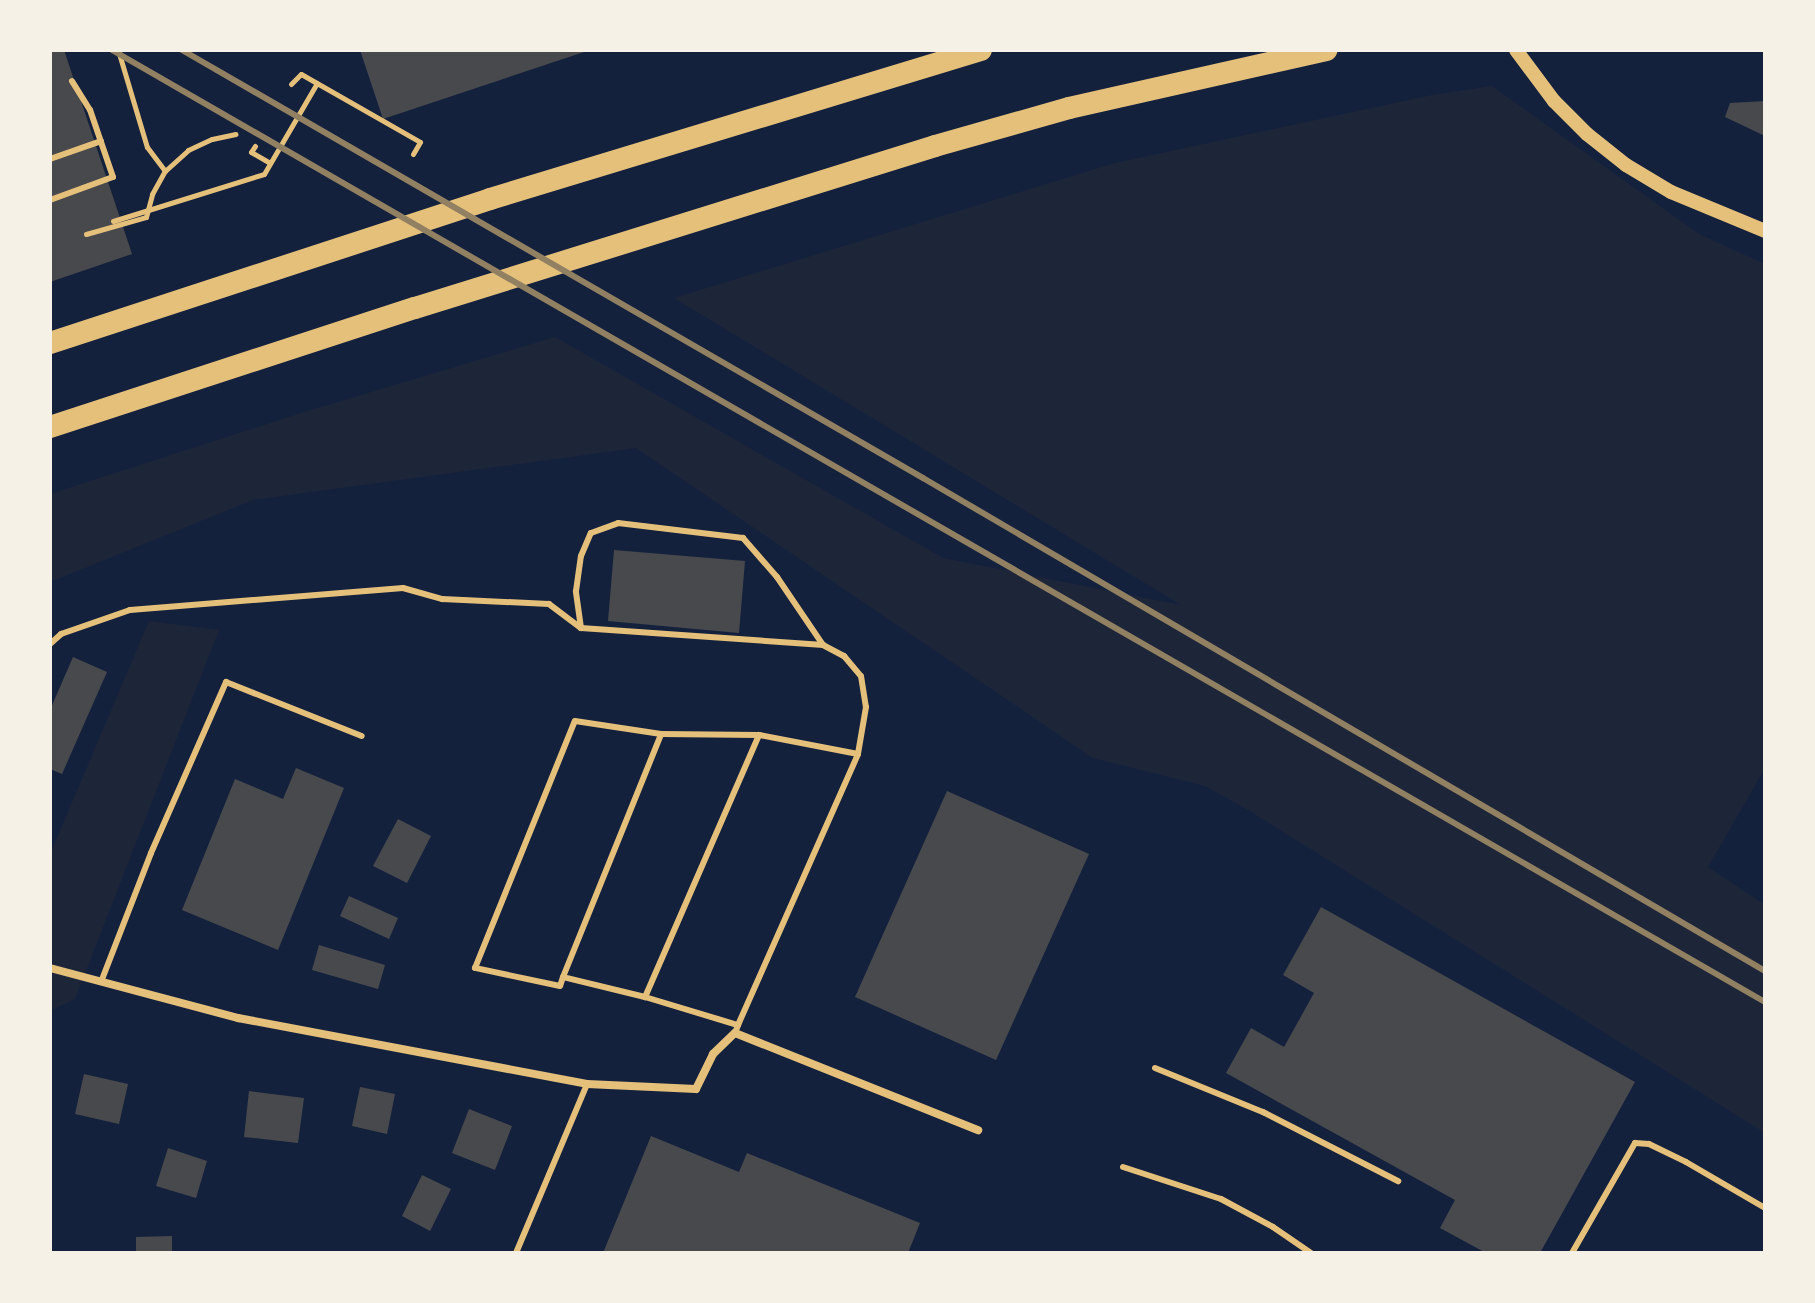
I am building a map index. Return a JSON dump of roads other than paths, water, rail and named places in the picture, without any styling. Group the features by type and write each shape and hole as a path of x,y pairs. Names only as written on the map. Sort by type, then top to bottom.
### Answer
{"highway":[{"path":"50,343 490,199 981,50"},
{"path":"50,427 593,252 1069,108 1327,50"}],"street":[{"path":"1516,50 1554,101 1626,165 1671,192 1765,231"},
{"path":"50,968 238,1018 587,1084 696,1089 713,1054 737,1029 978,1130"}],"lane":[{"path":"50,200 113,177 90,110 72,81"},
{"path":"50,159 101,141"},
{"path":"581,628 576,591 581,556 591,533 618,523 743,538 777,577 823,645"},
{"path":"50,644 61,634 130,610 403,588 442,599 549,604 581,628 823,645 844,656 861,676 866,707 858,754 737,1029 645,997 563,977"},
{"path":"101,982 151,853 226,682 362,736"},
{"path":"661,734 560,986 475,968 575,721 661,734 759,735 858,754"},
{"path":"645,997 759,735"},
{"path":"1155,1068 1263,1112 1398,1181"},
{"path":"516,1253 587,1084"},
{"path":"1572,1253 1635,1143 1649,1144 1686,1162 1765,1208"},
{"path":"1123,1167 1221,1199 1273,1227 1311,1253"}],"railway":[{"path":"112,50 1765,1002"},
{"path":"182,50 923,478 1765,971"}]}
